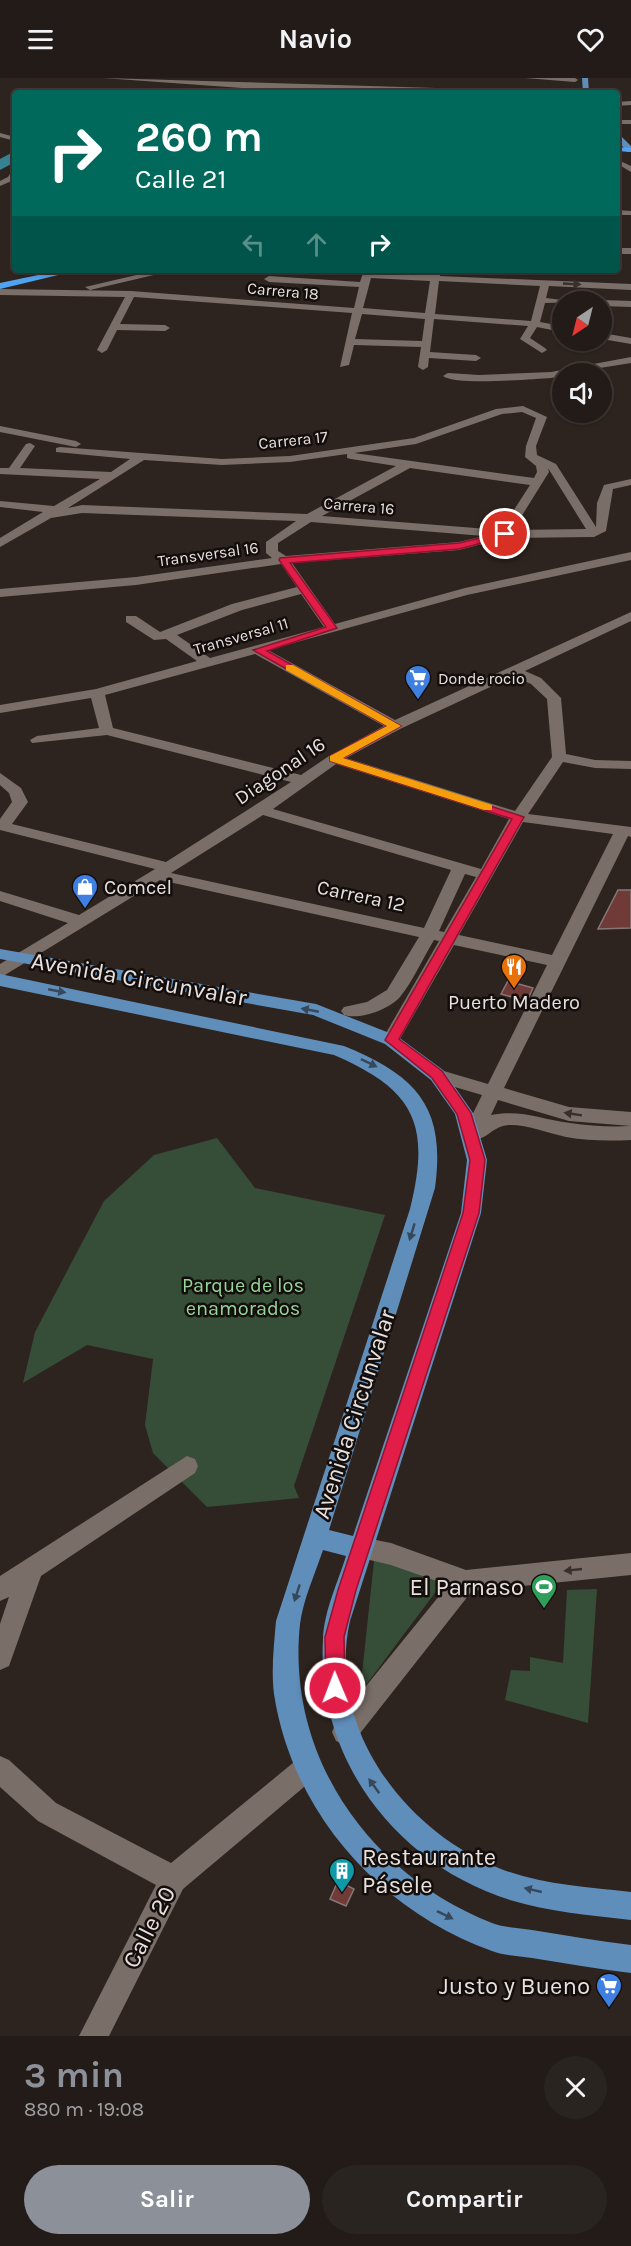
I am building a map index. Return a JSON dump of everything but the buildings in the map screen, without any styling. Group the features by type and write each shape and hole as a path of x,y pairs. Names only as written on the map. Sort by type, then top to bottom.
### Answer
{"highway":[{"path":"0,280 33,273"},
{"path":"0,286 61,273"}],"main road":[{"path":"620,138 631,150"},
{"name":"Avenida Circunvalar","path":"0,954 316,1010 392,1040 437,1075 464,1113 473,1136 477,1160 471,1213 361,1548 335,1637 335,1688 345,1732 366,1775 390,1808 420,1838 456,1862 495,1881 536,1892 631,1906"},
{"name":"Avenida Circunvalar","path":"0,980 338,1050 375,1065 412,1099 426,1126 429,1172 364,1391 288,1621 284,1658 287,1695 308,1767 328,1806 356,1844 394,1881 438,1912 493,1937 590,1955 631,1959"},
{"path":"315,1538 361,1548"}],"street":[{"path":"106,78 184,80 240,89 285,87 345,90"},
{"path":"285,87 296,78"},
{"path":"528,78 575,82"},
{"path":"164,90 184,80"},
{"path":"476,82 509,83"},
{"path":"420,83 480,90"},
{"path":"420,90 464,88"},
{"path":"0,184 12,176"},
{"path":"77,292 97,284 155,273"},
{"path":"508,281 509,273"},
{"path":"423,367 435,274"},
{"path":"269,279 435,274 545,283 595,281 631,287"},
{"path":"345,365 366,277"},
{"path":"542,350 525,339 534,324 545,283"},
{"name":"Carrera 18","path":"0,292 131,294 552,327"},
{"path":"102,350 131,294"},
{"path":"540,300 552,301"},
{"path":"612,303 631,304"},
{"path":"113,327 165,328"},
{"path":"612,338 631,341"},
{"path":"350,342 426,344"},
{"path":"424,355 476,358"},
{"path":"448,376 479,378 551,375 631,360"},
{"name":"Carrera 17","path":"60,450 222,462 290,459 416,441 500,411 523,409 542,417 531,446 531,457"},
{"path":"0,429 130,452 140,457"},
{"path":"6,471 30,446"},
{"path":"331,453 536,482"},
{"path":"107,476 113,455"},
{"path":"0,543 140,457"},
{"path":"505,534 521,512 543,472 541,465 531,457"},
{"path":"531,457 552,465 594,534 602,528 603,503 608,487 631,482"},
{"path":"332,628 284,560 272,553 272,542 309,518 406,465"},
{"path":"6,471 107,476"},
{"name":"Carrera 16","path":"0,504 50,512 82,509 309,518 505,534 594,534"},
{"name":"Transversal 16","path":"0,593 136,581 284,560 459,546 505,534"},
{"name":"Transversal 11","path":"0,708 97,693 210,664 465,592 631,556"},
{"path":"147,613 132,620 159,637 237,607 304,589"},
{"name":"Diagonal 16","path":"0,972 261,810 334,759 395,726 631,616"},
{"path":"168,634 210,664"},
{"path":"258,650 395,726"},
{"path":"392,1040 518,817 559,757 554,698 536,681 513,670"},
{"path":"97,693 106,731"},
{"path":"37,740 106,731 301,780"},
{"path":"559,757 595,764 631,765"},
{"path":"334,759 518,817 626,832 557,962 473,1136"},
{"path":"0,777 16,791 20,802 2,825"},
{"path":"261,810 485,875"},
{"name":"Carrera 12","path":"2,825 161,870 557,962"},
{"path":"351,1011 372,1006 393,994 429,934 459,869"},
{"path":"0,896 80,921"},
{"path":"437,1075 569,1114 599,1126 631,1133"},
{"path":"473,1136 487,1123 511,1118 567,1130 631,1119"},
{"path":"0,1590 187,1466"},
{"path":"361,1548 391,1554 466,1581 631,1564"},
{"path":"0,1658 32,1568"},
{"path":"345,1732 466,1581"},
{"name":"Calle 20","path":"94,2036 173,1879 308,1767"},
{"path":"0,1769 48,1812 173,1879"}],"green space":[{"name":"Parque de los enamorados","path":"217,1138 255,1188 385,1215 294,1486 299,1498 207,1507 153,1453 145,1425 153,1359 87,1345 23,1383 35,1332 104,1201 154,1155"},
{"path":"374,1561 407,1564 443,1582 360,1693"},
{"path":"597,1589 588,1723 505,1700 511,1670 530,1671 530,1657 563,1663 567,1590"}],"waterway":[{"path":"0,166 12,157"}],"slow traffic":[{"path":"289,667 395,726 334,759 488,807"}],"place":[{"name":"Donde rocio","path":"418,701"},
{"name":"Comcel","path":"85,910"},
{"name":"Puerto Madero","path":"514,990"},
{"name":"El Parnaso","path":"544,1610"},
{"name":"Restaurante Pásele","path":"342,1894"},
{"name":"Justo y Bueno","path":"609,2009"}],"route":[{"path":"335,1688 335,1637 347,1590 471,1213 477,1160 472,1134 464,1113 437,1075 422,1061 392,1040 518,817 334,759 395,726 258,650 332,628 284,560 459,546 505,534"}]}
